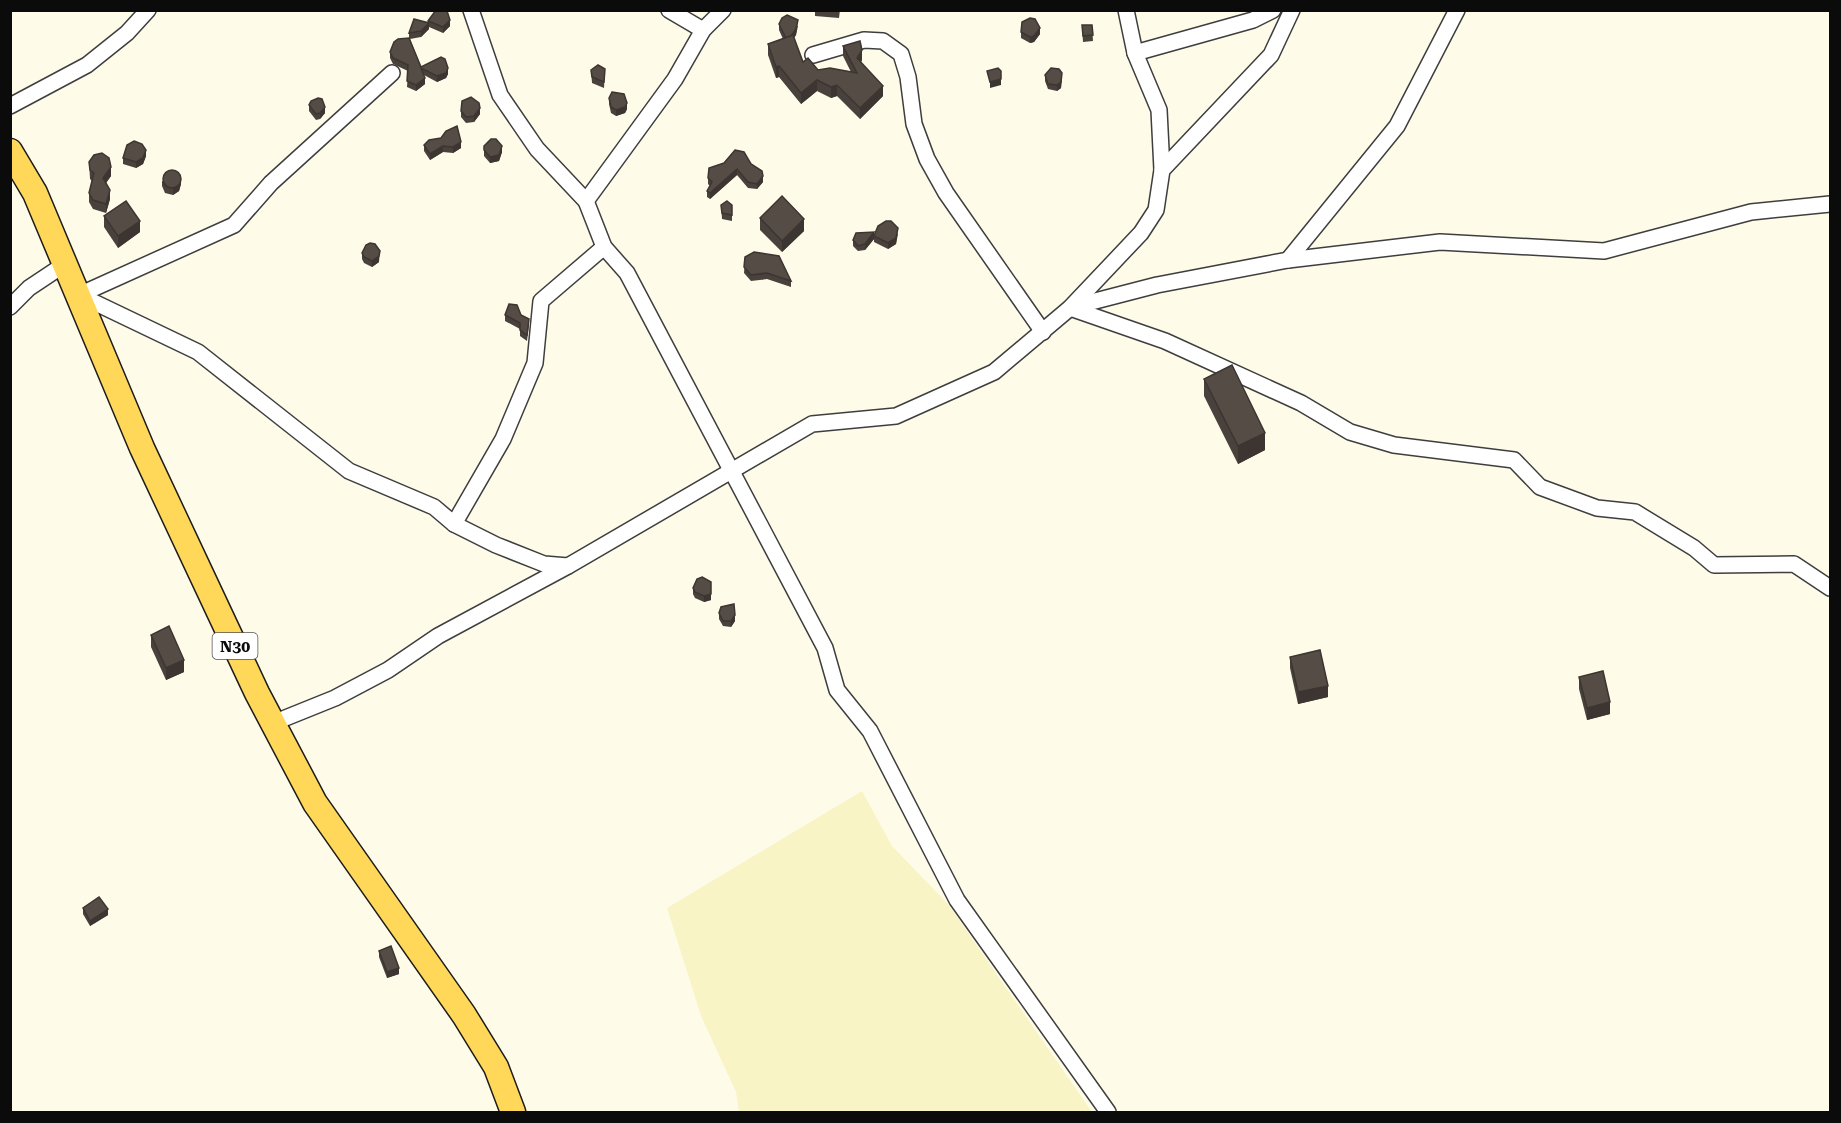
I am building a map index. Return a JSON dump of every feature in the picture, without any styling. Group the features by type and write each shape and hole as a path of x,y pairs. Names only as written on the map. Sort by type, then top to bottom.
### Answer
{"main road":[{"name":"N30","path":"10,151 35,193 142,448 273,723 315,803 464,1015 491,1059 513,1113"}],"street":[{"path":"10,106 87,65 127,33 148,10"},
{"path":"471,10 500,95 537,149 586,201 604,247 627,273 825,648 837,690 870,731 957,900 1108,1113"},
{"path":"669,10 703,30"},
{"path":"586,201 675,79 703,30 723,10"},
{"path":"273,723 334,698 388,670 438,636 568,566 812,424 896,416 994,372 1043,332 1070,308 1141,233 1156,210 1162,170 1160,110 1135,53 1126,10"},
{"path":"1135,53 1253,20 1273,10"},
{"path":"1162,170 1271,55 1292,10"},
{"path":"1288,260 1397,126 1457,10"},
{"path":"813,55 864,40 883,41 901,54 908,77 914,124 927,159 946,193 1043,332"},
{"path":"79,295 234,225 271,183 392,73"},
{"path":"1070,308 1157,285 1288,260 1440,242 1604,251 1751,212 1830,204"},
{"path":"454,524 503,439 535,363 541,301 604,247"},
{"path":"10,307 29,288 65,264"},
{"path":"79,295 198,352 349,471 434,507 454,524 496,545 544,564 568,566"},
{"path":"1070,308 1165,341 1301,404 1350,432 1394,445 1514,460 1540,487 1597,508 1635,512 1694,548 1714,565 1794,564 1830,588"}],"shaded area":[{"path":"862,791 892,846 948,904 1092,1112 739,1112 736,1092 701,1016 667,908"}],"building":[{"path":"436,10 447,11 450,20 443,27 428,21"},
{"path":"787,15 798,20 796,29 791,36 786,38 779,24"},
{"path":"1030,18 1035,19 1040,28 1034,36 1030,37 1021,32 1022,22"},
{"path":"414,19 429,23 421,31 409,33"},
{"path":"1082,25 1092,25 1093,35 1083,36"},
{"path":"793,35 803,62 808,58 818,70 830,68 857,73 843,46 860,41 862,50 857,58 883,86 860,108 837,85 831,87 817,80 801,93 779,66 776,67 768,44"},
{"path":"409,38 421,67 441,57 445,59 448,68 446,73 437,76 421,68 425,78 416,85 407,81 408,65 393,58 390,52 394,42 398,39"},
{"path":"598,65 605,69 604,82 592,77 591,70"},
{"path":"998,68 1001,71 1001,79 990,82 987,71"},
{"path":"1051,68 1059,69 1062,73 1061,82 1057,85 1048,84 1045,75"},
{"path":"612,92 624,94 627,103 625,107 616,110 611,107 609,98"},
{"path":"471,97 479,103 480,108 474,116 466,117 461,111 462,101"},
{"path":"322,99 325,107 316,114 309,105 311,101"},
{"path":"457,126 461,142 453,147 443,146 430,154 424,145 429,140 441,138 446,131"},
{"path":"491,139 496,139 502,146 499,155 490,157 484,150 484,146"},
{"path":"134,141 142,144 146,150 143,158 136,162 123,158 127,145"},
{"path":"735,150 744,152 751,164 762,171 763,176 757,184 748,182 737,169 710,193 707,191 712,182 708,178 709,168 724,163"},
{"path":"102,153 109,158 111,167 103,178 110,190 106,204 93,200 89,193 94,173 90,170 89,162 94,155"},
{"path":"168,170 176,170 181,175 179,186 168,188 163,183 163,175"},
{"path":"782,196 804,219 782,241 760,218"},
{"path":"126,201 140,221 118,236 104,216"},
{"path":"727,201 732,205 732,215 722,213 721,205"},
{"path":"891,221 898,228 896,238 888,243 874,236 878,226"},
{"path":"874,232 865,244 858,246 853,240 856,233"},
{"path":"375,244 380,251 379,256 372,261 364,257 362,253 366,245"},
{"path":"754,252 779,256 791,281 767,273 751,275 744,267 745,257"},
{"path":"509,304 517,305 521,315 529,319 527,335 520,330 520,323 505,315"},
{"path":"1232,365 1265,433 1238,446 1204,379"},
{"path":"702,577 711,582 711,594 704,596 695,592 693,588 697,579"},
{"path":"734,604 735,615 731,621 723,621 719,613 721,607"},
{"path":"169,626 184,660 166,668 151,635"},
{"path":"1320,650 1328,686 1298,692 1290,657"},
{"path":"1603,671 1610,702 1587,708 1579,677"},
{"path":"99,897 108,909 90,921 83,908"},
{"path":"391,946 399,968 387,972 379,951"}]}
